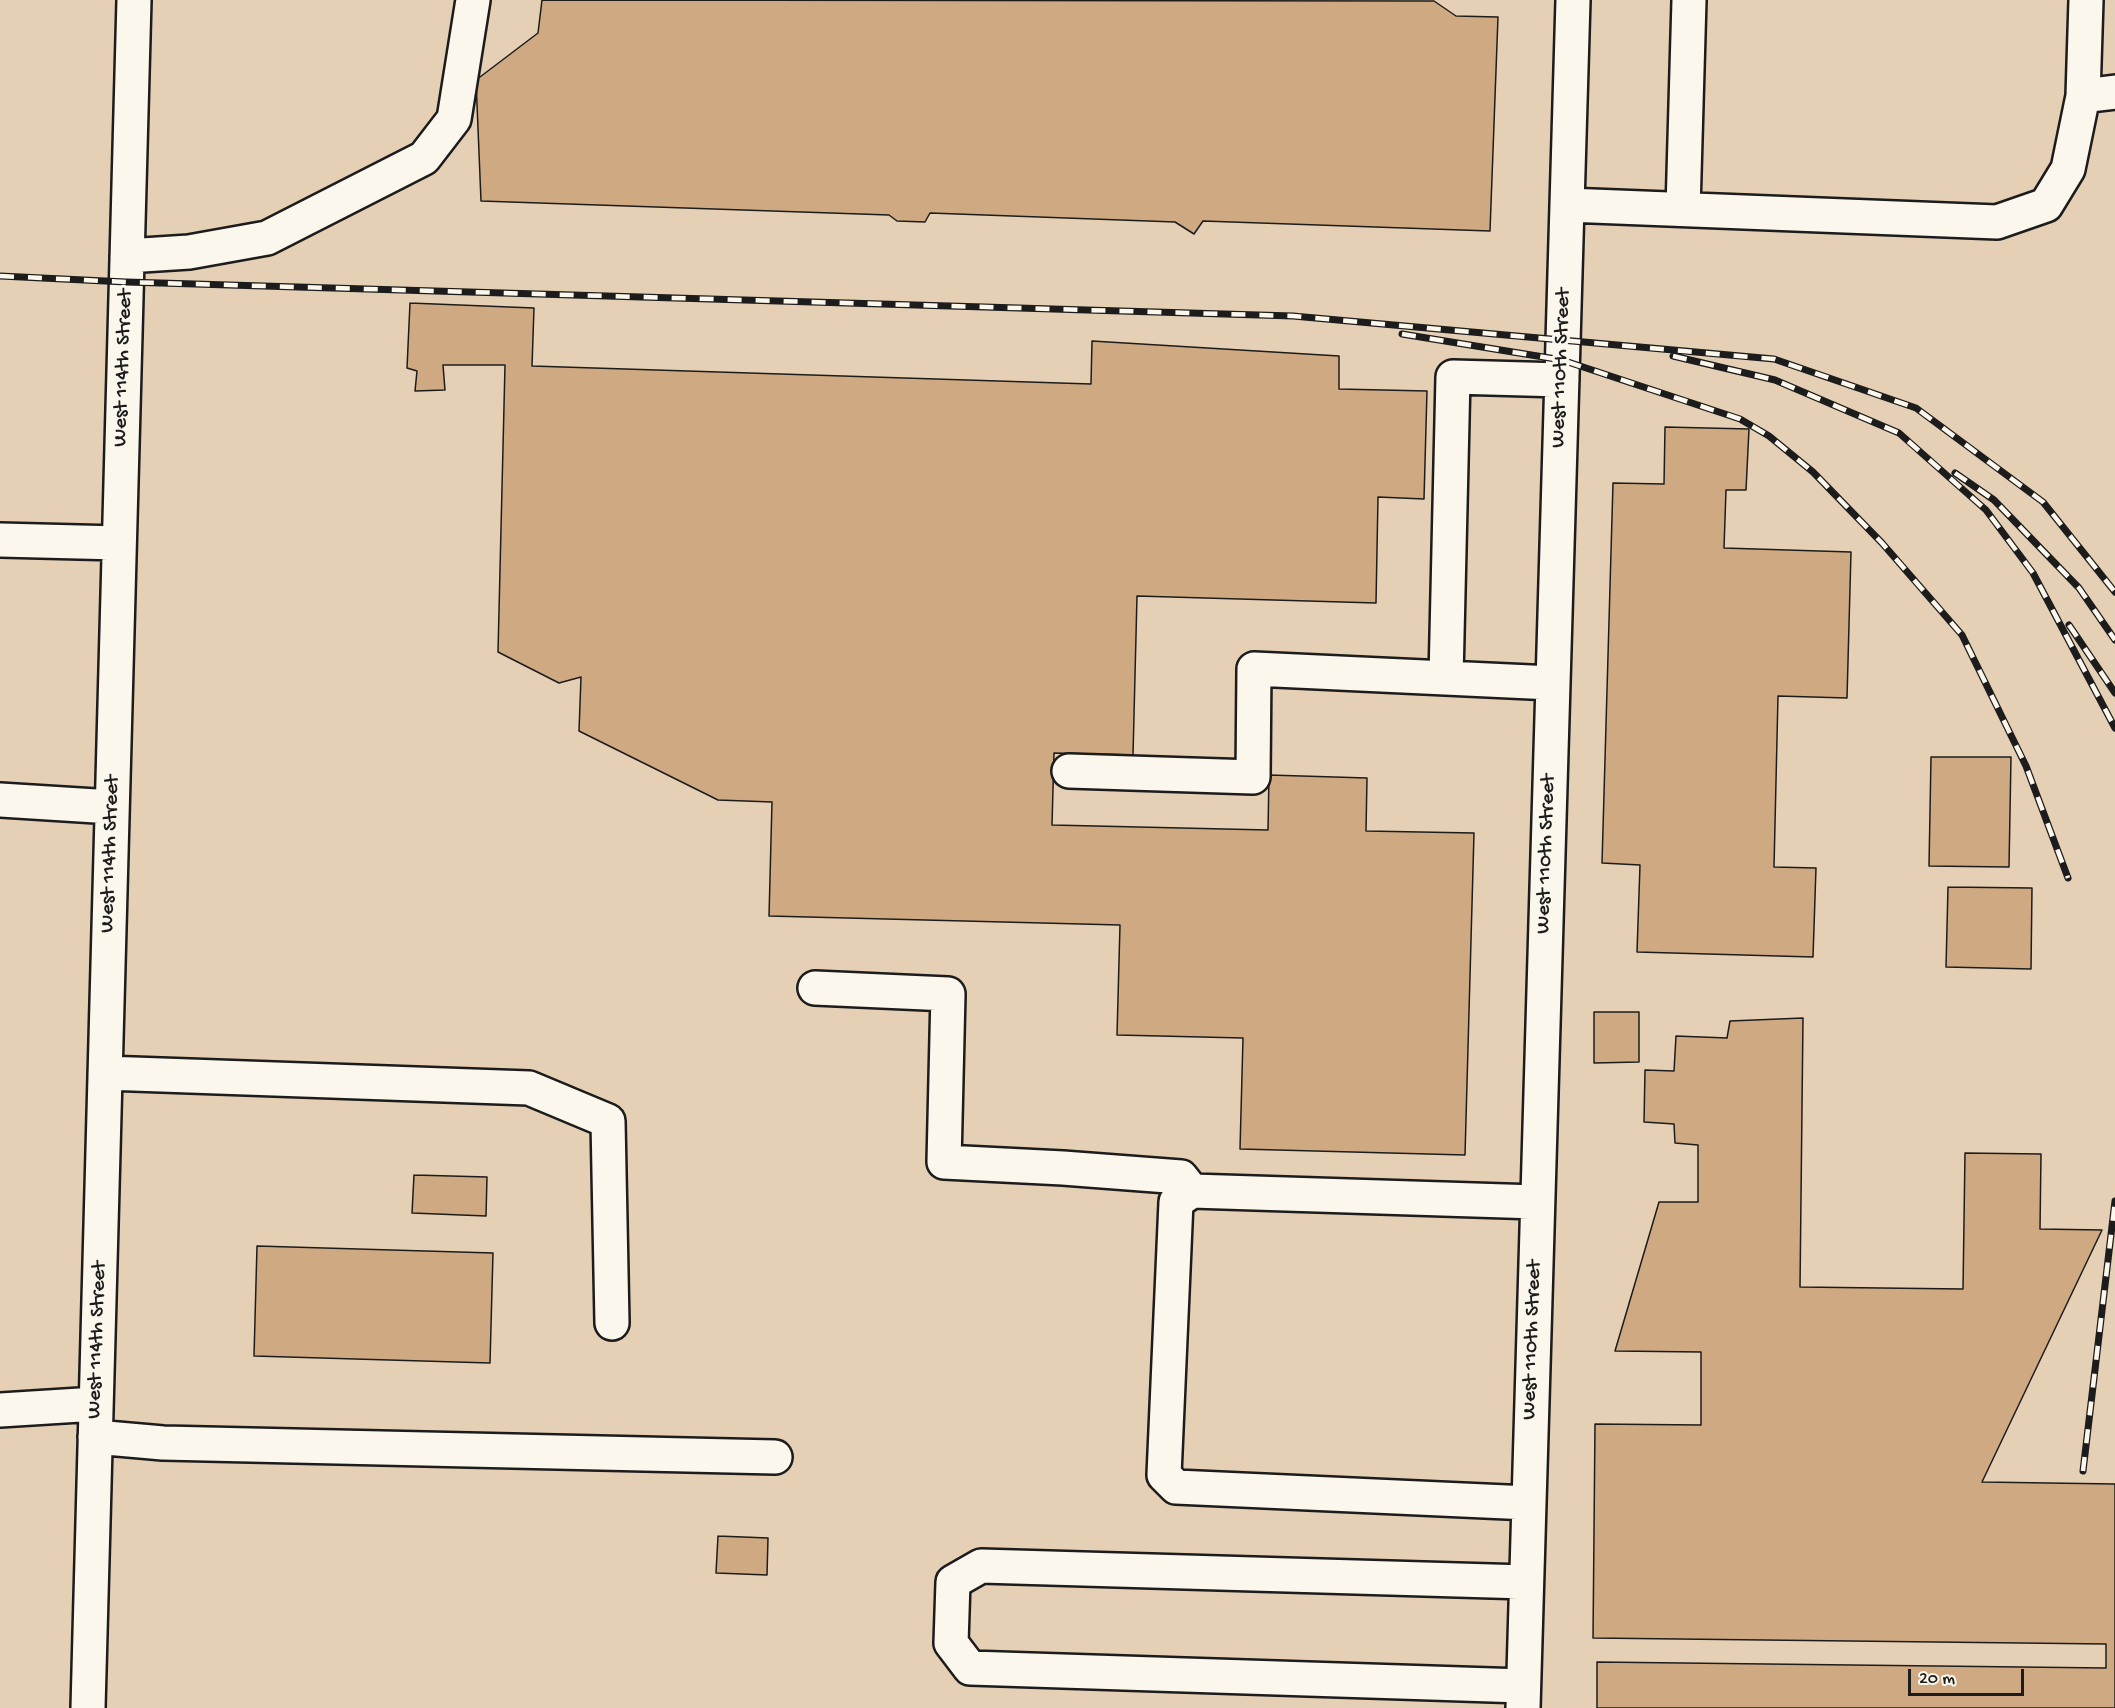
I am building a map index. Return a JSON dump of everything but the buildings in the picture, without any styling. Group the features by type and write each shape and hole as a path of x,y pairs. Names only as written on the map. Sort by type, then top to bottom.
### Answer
{"street":[{"name":"West 114th Street","path":"88,1708 134,0"},
{"path":"127,256 189,252 267,238 424,158 454,118 473,0"},
{"name":"West 110th Street","path":"1523,1697 1573,0"},
{"path":"1683,209 1689,0"},
{"path":"1567,205 1997,222 2046,205 2068,168 2083,96 2086,0"},
{"path":"2083,96 2115,92"},
{"path":"1446,678 1453,377 1562,380"},
{"path":"0,540 119,543"},
{"path":"1069,771 1252,777 1254,669 1552,683"},
{"path":"0,800 112,807"},
{"path":"815,988 948,994 944,1162 1181,1177 1192,1191"},
{"path":"105,1072 529,1088 608,1121 612,1323"},
{"path":"1529,1503 1176,1487 1164,1475 1176,1203 1192,1191 1537,1202"},
{"path":"0,1410 96,1404"},
{"path":"95,1437 163,1443 775,1456"},
{"path":"1523,1697 970,1668 951,1643 951,1622 953,1582 981,1566 1526,1582"}],"shaded area":[{"path":"0,0 2115,0 2115,1708 0,1708"}],"railway":[{"path":"0,276 126,282 1293,316 1774,359 1916,408 2043,502 2115,592"},
{"path":"1402,334 1562,360 1740,419 1769,436 1813,472 1882,543 1962,635 2026,766 2068,878"},
{"path":"1673,356 1775,380 1899,433 1986,510 2033,573 2115,728"},
{"path":"1955,473 1994,500 2079,588 2115,640"},
{"path":"2069,625 2115,693"},
{"path":"2083,1471 2115,1201"}]}
